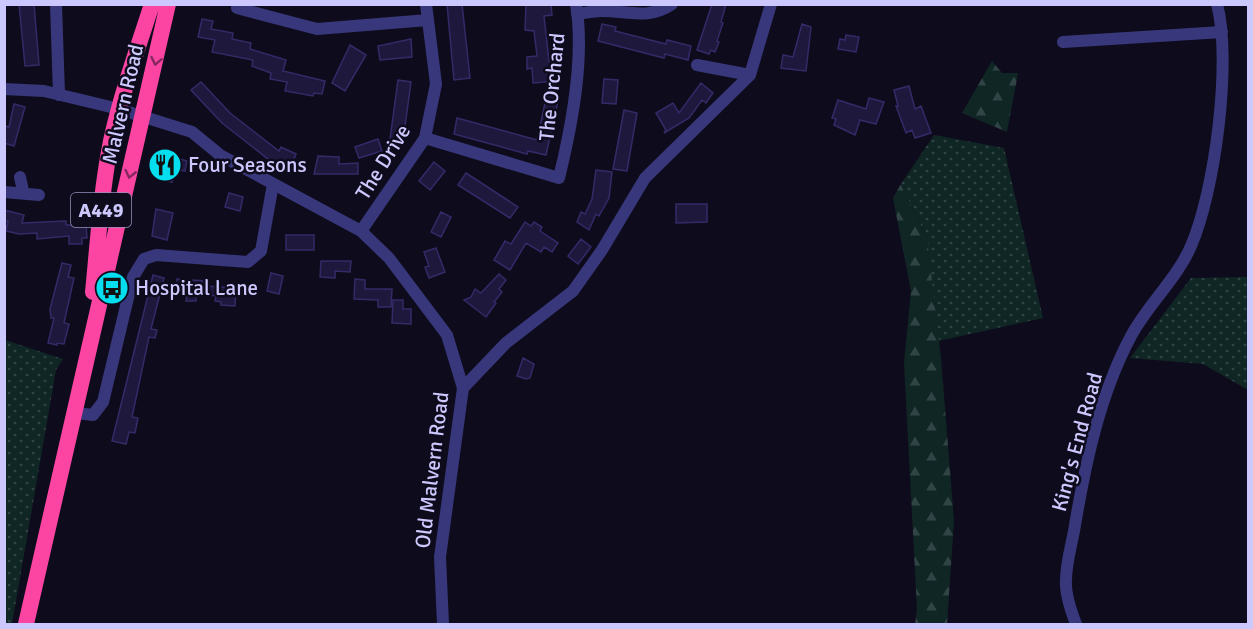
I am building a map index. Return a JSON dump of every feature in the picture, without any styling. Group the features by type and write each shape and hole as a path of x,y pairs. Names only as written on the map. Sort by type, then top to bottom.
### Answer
{"highway":[{"name":"Malvern Road","path":"88,353 103,188 119,109 152,4"},
{"name":"Malvern Road","path":"26,624 144,117 168,4"}],"street":[{"path":"56,4 59,95"},
{"name":"The Drive","path":"361,231 425,138 436,84 426,4"},
{"path":"577,9 637,15 660,12 672,4"},
{"path":"463,388 506,342 573,291 602,250 645,178 750,75 771,4"},
{"name":"King's End Road","path":"1076,624 1065,582 1079,500 1106,392 1131,336 1158,294 1178,270 1192,244 1209,186 1218,125 1224,58 1217,4"},
{"path":"237,8 317,29 428,20"},
{"name":"The Orchard","path":"425,138 559,178 572,128 577,9"},
{"path":"1063,42 1222,32"},
{"path":"697,65 750,75"},
{"path":"4,89 59,95 119,109"},
{"name":"Old Malvern Road","path":"119,109 192,132 220,155 361,231 389,258 447,335 463,388 440,557 443,624"},
{"path":"20,177 22,191"},
{"path":"76,413 93,415 103,402 133,278 144,259 156,255 248,262 261,251 273,184"},
{"path":"4,192 22,191 39,195"}],"green space":[{"path":"992,61 1002,73 1018,73 1007,132 962,113"},
{"path":"934,135 1004,148 1043,318 938,341 927,238 901,184"},
{"path":"901,184 927,238 941,358 954,521 947,624 915,624 917,609 904,363 911,291 893,198"},
{"path":"1248,277 1248,390 1203,364 1130,358 1191,278"},
{"path":"5,340 63,359 56,370 12,624 4,624"}],"building":[{"path":"19,4 34,4 39,65 25,66"},
{"path":"447,4 462,4 470,78 454,80"},
{"path":"526,4 551,4 552,15 544,16 549,61 553,60 555,81 533,83 532,68 527,69 527,57 537,56 534,31 525,30"},
{"path":"712,4 726,4 717,41 719,42 715,52 711,50 709,54 697,50"},
{"path":"202,19 213,21 211,29 233,33 232,39 251,43 250,49 286,60 283,71 325,81 322,94 314,93 313,96 285,91 287,82 270,79 271,73 252,66 253,60 212,52 215,40 198,37"},
{"path":"602,24 616,27 615,31 666,44 667,40 691,46 688,60 665,54 664,58 598,41"},
{"path":"802,24 811,27 806,71 781,68 783,55 793,57"},
{"path":"846,35 859,37 856,52 838,49 840,39 845,40"},
{"path":"411,39 412,57 380,60 378,46"},
{"path":"350,45 366,55 345,91 332,83"},
{"path":"604,79 618,80 616,104 602,103"},
{"path":"398,80 411,82 403,141 390,139"},
{"path":"201,82 230,113 279,151 281,147 296,154 290,170 268,159 222,123 191,90"},
{"path":"701,83 713,93 706,103 702,100 689,118 664,133 666,130 656,113 673,103 679,113"},
{"path":"909,86 915,109 921,106 931,133 915,138 912,130 906,133 896,106 898,106 894,90"},
{"path":"547,94 559,97 546,155 528,151 527,154 454,134 457,118 537,140"},
{"path":"869,98 884,102 876,124 860,120 855,135 834,125 836,119 832,118 838,100 866,109"},
{"path":"14,104 25,107 14,146 4,143 4,126 9,127"},
{"path":"624,110 637,113 627,171 613,169"},
{"path":"378,139 382,151 359,158 355,147"},
{"path":"167,155 187,161 185,171 175,169 172,182 162,180"},
{"path":"318,156 339,157 339,164 358,163 358,174 314,174"},
{"path":"434,162 445,171 430,190 419,181"},
{"path":"596,170 612,172 609,198 599,216 596,214 589,230 577,222 581,212 585,214 592,199"},
{"path":"466,173 518,207 510,218 458,185"},
{"path":"229,193 243,197 240,211 225,207"},
{"path":"676,204 707,204 707,222 676,223"},
{"path":"156,209 173,213 167,240 152,236"},
{"path":"4,210 24,215 22,223 66,221 66,225 86,225 87,238 82,238 82,244 69,244 69,236 37,239 37,233 19,234 6,231 8,221 4,221"},
{"path":"441,212 451,217 441,237 431,232"},
{"path":"525,222 531,226 534,222 542,227 540,231 558,243 552,252 544,247 541,252 526,243 510,270 494,260 505,241 511,244"},
{"path":"286,235 314,235 314,250 286,250"},
{"path":"581,239 591,247 578,264 568,256"},
{"path":"436,248 445,272 429,278 425,267 429,266 424,252"},
{"path":"321,261 351,261 350,272 335,271 335,278 320,277"},
{"path":"62,263 71,265 68,277 74,278 64,323 69,324 64,344 57,343 57,345 48,343 54,318 51,318 50,309"},
{"path":"271,273 283,276 279,294 267,291"},
{"path":"499,274 506,280 499,289 502,292 486,317 464,300 471,297 475,289 481,293"},
{"path":"153,275 164,278 151,329 157,330 155,338 149,337 132,417 138,418 135,433 129,432 126,444 112,441"},
{"path":"177,279 206,281 206,286 236,288 235,306 221,305 221,302 215,301 216,296 196,294 196,301 186,301 187,294 176,293"},
{"path":"355,279 365,280 365,289 392,289 391,307 378,307 378,300 354,299"},
{"path":"393,300 403,300 403,309 411,309 411,324 392,323"},
{"path":"523,358 534,364 530,378 526,379 517,376"}],"place":[{"name":"Four Seasons","path":"165,165"},
{"name":"Hospital Lane","path":"112,288"}]}
